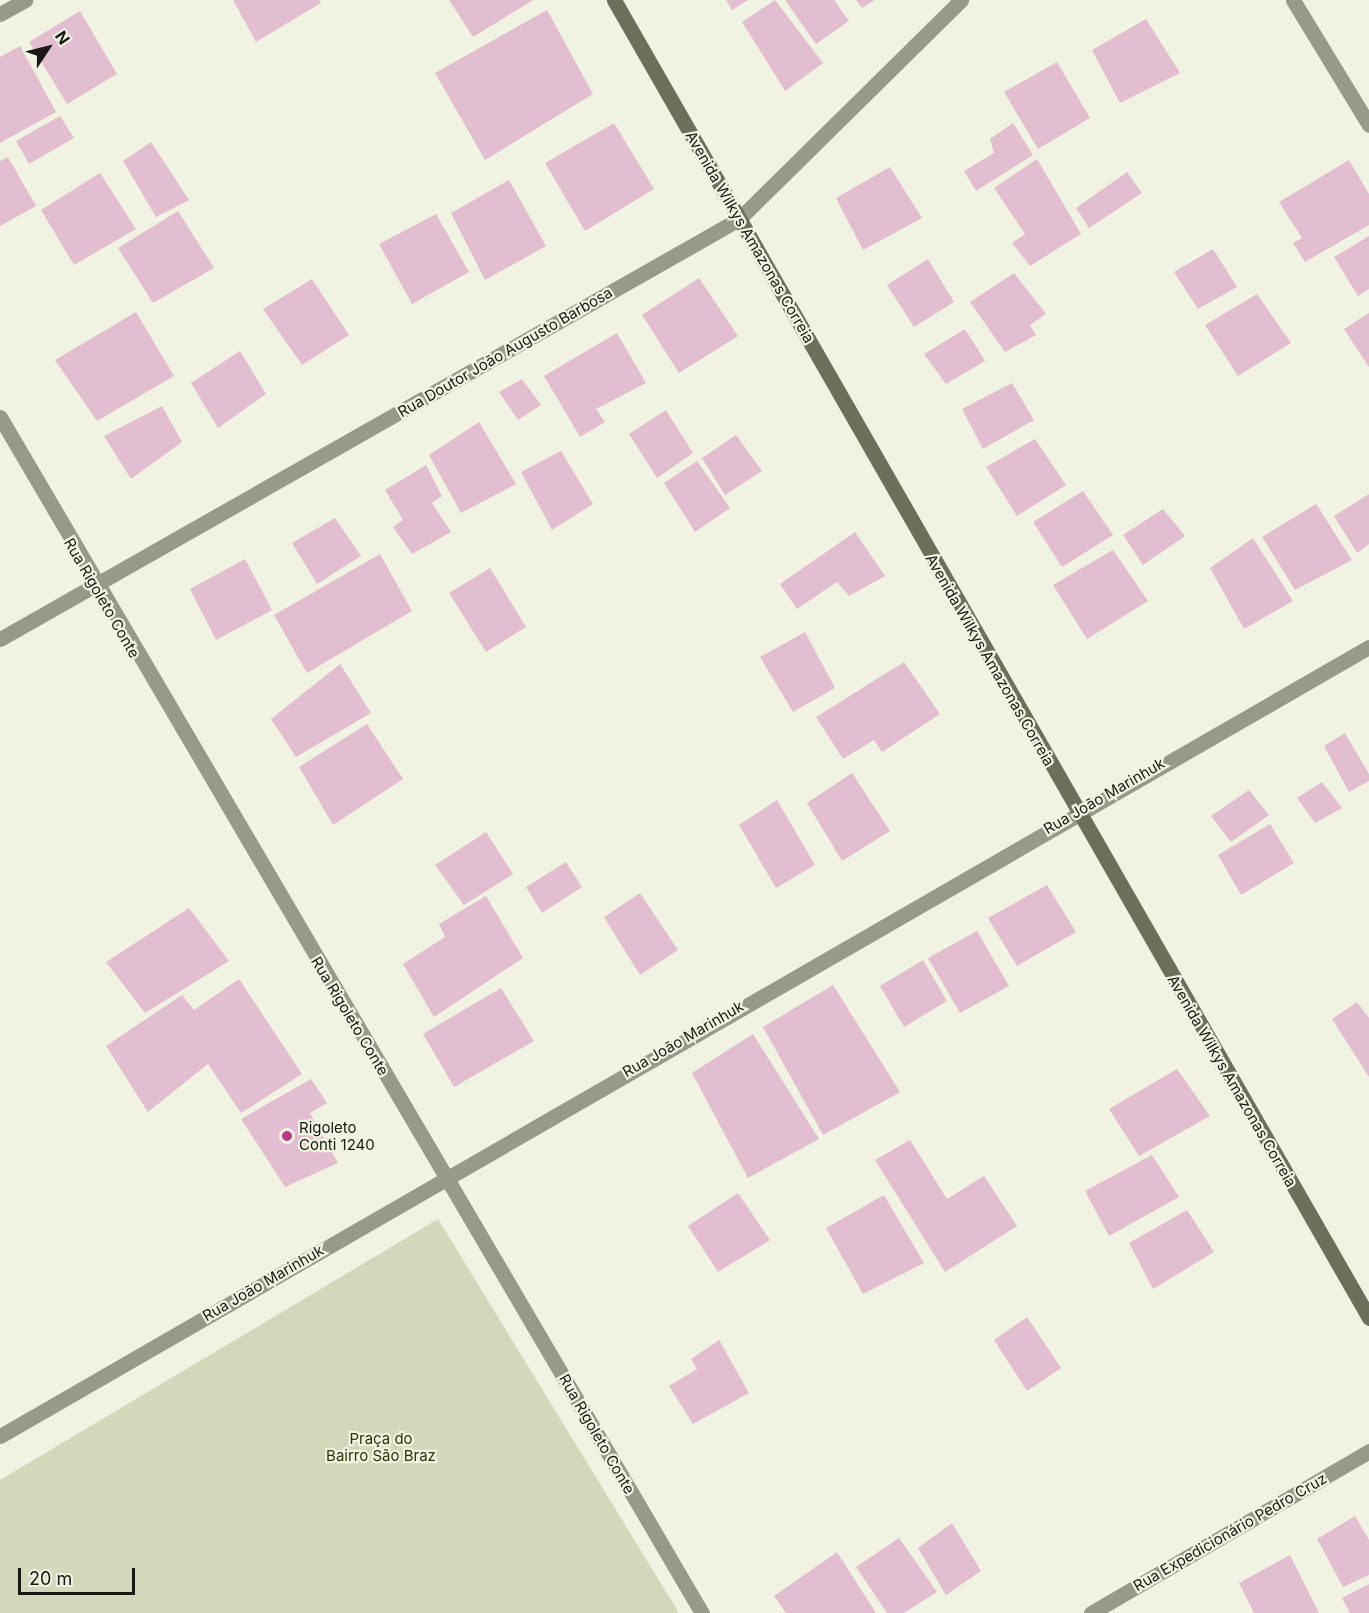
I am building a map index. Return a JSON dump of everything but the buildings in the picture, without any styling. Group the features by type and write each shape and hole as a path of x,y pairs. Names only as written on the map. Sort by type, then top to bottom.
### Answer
{"street":[{"path":"0,14 25,0"},
{"name":"Avenida Wilkys Amazonas Correia","path":"614,0 1076,812 1369,1318"},
{"name":"Rua Doutor João Augusto Barbosa","path":"0,639 739,219 961,0"},
{"path":"1293,0 1369,125"},
{"name":"Rua Rigoleto Conte","path":"0,417 94,585 702,1613"},
{"name":"Rua João Marinhuk","path":"0,1436 1076,812 1369,647"},
{"name":"Rua Expedicionário Pedro Cruz","path":"1091,1613 1369,1451"}],"green space":[{"name":"Praça do Bairro São Braz","path":"438,1219 679,1613 0,1613 0,1480"}],"place":[{"name":"Rigoleto Conti 1240","path":"287,1136"}]}
